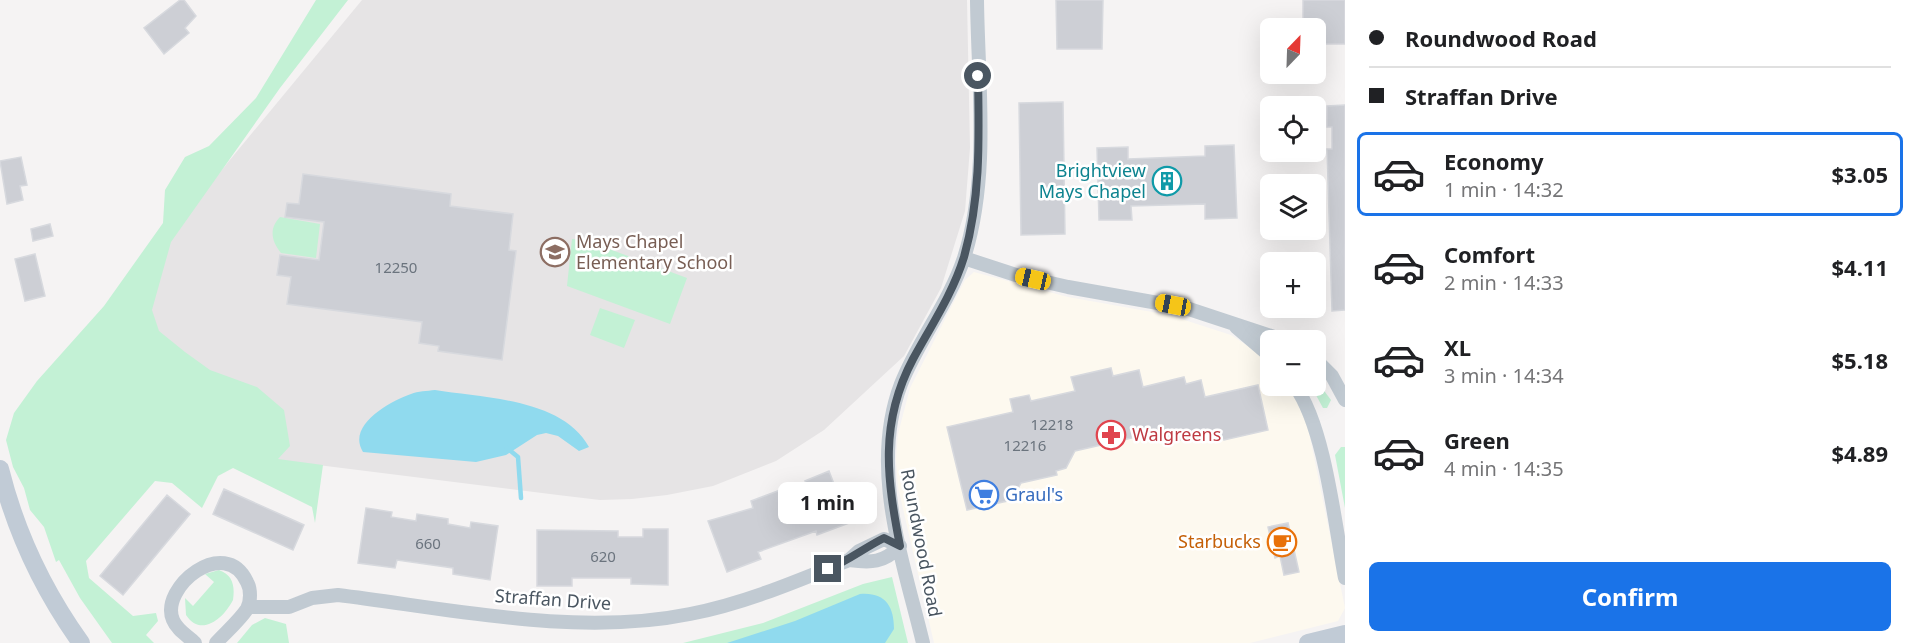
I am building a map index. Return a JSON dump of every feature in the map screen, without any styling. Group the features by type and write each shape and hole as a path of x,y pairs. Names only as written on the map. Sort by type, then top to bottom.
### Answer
{"main road":[{"path":"0,470 10,513 25,549 81,643"},
{"path":"1308,643 1345,634"}],"street":[{"name":"Roundwood Road","path":"923,643 900,546 886,459 893,411 908,369 948,295 963,258 978,180 977,0"},
{"path":"963,258 1016,275 1186,308 1260,332"},
{"path":"1227,321 1260,349"},
{"path":"1326,370 1332,376 1345,400"},
{"path":"1301,396 1308,409 1316,433 1345,578"},
{"name":"Straffan Drive","path":"248,607 289,607 325,595 338,595 534,619 614,622 688,615 721,608 785,586 849,560 867,562 889,557 900,546"},
{"path":"195,643 176,626 171,618 178,591 199,567 216,562 225,563 240,571 249,586 248,607 216,643"}],"shaded area":[{"name":"Mays Chapel Elementary School","path":"362,0 967,0 970,148 965,211 941,288 904,356 824,430 776,461 713,486 632,499 600,500 254,457 10,438 229,161"},
{"path":"974,272 1068,297 1169,315 1231,335 1260,354 1260,396 1294,396 1305,413 1345,608 1338,621 1250,643 934,643 898,487 896,459 898,434 910,388 965,280"}],"green space":[{"path":"316,0 348,0 280,88 171,242 152,310 159,331 185,352 210,370 257,387 284,410 290,446 278,459 323,465 315,523 312,507 233,468 218,476 202,508 172,483 155,481 86,561 89,578 133,616 156,613 158,621 146,635 154,643 112,643 80,598 59,560 56,562 44,527 30,510 24,488 13,467 6,440 14,413 37,381 104,306 163,223 165,190 185,157 209,146 256,98"},
{"path":"280,217 320,224 316,258 281,253 275,244 273,235 274,226"},
{"path":"572,239 585,240 687,278 670,324 567,286"},
{"path":"600,308 635,320 624,348 590,335"},
{"path":"1326,393 1331,400 1327,408 1323,408 1316,396 1326,396"},
{"path":"1341,447 1345,447 1345,508 1335,455"},
{"path":"219,570 224,572 232,582 233,600 218,619 212,623 198,625 186,615 185,598 193,606 214,582 205,574"},
{"path":"892,577 908,643 683,643 763,623 863,584"},
{"path":"265,618 286,624 289,643 237,643 252,625"}],"water":[{"path":"435,390 520,403 541,410 577,431 589,447 579,451 558,436 546,433 537,435 506,455 476,462 363,452 359,442 361,433 365,424 373,416 402,397"},
{"path":"860,594 876,595 890,607 894,629 885,643 727,643 795,621"}],"building":[{"path":"180,0 184,0 196,16 185,28 189,33 164,54 144,28"},
{"path":"1056,0 1103,0 1102,49 1057,49"},
{"path":"1303,0 1345,0 1345,44 1326,44 1326,18 1303,18"},
{"name":"Brightview Mays Chapel","path":"1063,102 1065,234 1021,235 1019,103"},
{"path":"1345,105 1345,310 1332,311 1327,149 1332,149 1332,127 1327,127 1327,106"},
{"name":"Brightview Mays Chapel","path":"1234,145 1237,218 1205,219 1205,204 1131,206 1132,220 1099,220 1097,148 1128,147 1128,159 1205,156 1205,146"},
{"path":"21,157 27,185 20,186 23,200 7,204 0,161"},
{"path":"303,174 451,194 450,206 513,214 509,250 516,251 502,360 438,351 439,346 419,343 422,322 287,304 291,277 277,275 280,255 319,260 324,222 285,217 287,203 299,204"},
{"path":"50,224 53,236 33,241 31,229"},
{"path":"35,254 45,296 25,301 15,259"},
{"path":"1111,368 1113,376 1139,370 1143,387 1184,377 1186,384 1201,380 1205,397 1258,385 1268,430 1224,440 1211,433 1166,443 1149,434 1075,451 1066,468 1056,471 1057,475 1021,483 1012,500 967,510 947,427 1013,412 1010,399 1029,395 1031,401 1075,391 1071,377"},
{"path":"829,471 849,523 817,535 816,531 758,552 761,559 727,572 708,521 753,508 751,501 783,489 785,494 807,485 805,481"},
{"path":"224,489 304,525 293,550 213,514"},
{"path":"167,495 190,514 123,595 100,576"},
{"path":"366,508 392,512 391,517 416,521 417,514 448,519 448,524 470,528 471,522 498,526 490,580 453,574 453,568 397,560 395,568 358,563"},
{"name":"Starbucks","path":"1288,523 1299,572 1284,575 1280,556 1275,558 1268,527"},
{"path":"643,529 668,529 668,585 631,584 631,578 572,578 572,586 537,586 537,530 618,531 618,537 643,537"}],"waterway":[{"path":"507,448 518,457 521,498"}],"place":[{"name":"Brightview Mays Chapel","path":"1167,181"},
{"name":"Mays Chapel Elementary School","path":"555,252"},
{"name":"Walgreens","path":"1111,435"},
{"name":"Graul's","path":"984,495"},
{"name":"Starbucks","path":"1282,542"}],"route":[{"path":"828,569 849,560 858,551 884,538 900,546 886,459 889,434 901,384 948,295 963,258 974,214 979,150 978,76"}]}
